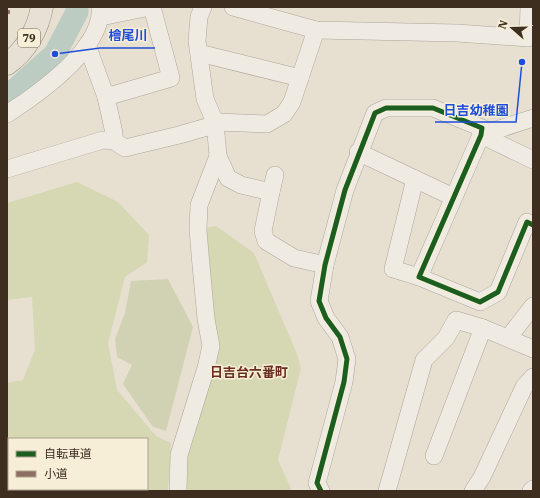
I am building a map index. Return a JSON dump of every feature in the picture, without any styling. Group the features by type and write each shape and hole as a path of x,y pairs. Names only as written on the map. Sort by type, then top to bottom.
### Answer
{"main road":[{"name":"79","path":"7,64 18,56 39,24 42,7"}],"street":[{"path":"7,114 64,73 87,45 101,12 151,7 171,78 106,97"},
{"path":"203,7 199,17 197,41 201,79 205,99 215,122 218,156 228,178 242,185 271,192"},
{"path":"233,7 316,30 457,33 528,38 529,7"},
{"path":"7,169 103,140 114,141 125,148 207,127 215,122 267,124 284,114 292,102 316,30"},
{"path":"87,45 106,97 114,133 114,141"},
{"path":"199,52 300,78"},
{"path":"321,491 317,483 344,382 347,359 340,337 326,318 319,301 325,265 345,190 358,152 375,113 386,108 433,108 482,128 481,136 419,277"},
{"path":"481,136 533,118"},
{"path":"481,136 533,160"},
{"path":"358,152 453,197"},
{"path":"178,491 179,454 206,368 211,346 206,319 198,230 199,205 218,156"},
{"path":"275,175 263,232 266,241 294,258 325,265"},
{"path":"415,179 393,269 419,277 480,302 498,292 527,222 533,225"},
{"path":"508,338 533,306"},
{"path":"388,491 424,360 446,338 456,320 483,328 533,349"},
{"path":"434,456 483,328"},
{"path":"473,491 482,477 524,387 533,377"}],"green space":[{"path":"77,182 118,202 149,235 147,262 125,277 108,343 117,390 156,436 171,443 168,491 7,491 7,383 23,380 35,350 32,297 7,300 7,203"},
{"path":"216,226 254,253 297,354 301,368 278,460 292,491 186,491 185,456 217,344 205,228"},
{"path":"168,279 193,327 166,431 153,427 123,384 132,365 117,357 115,339 125,313 131,281"}],"waterway":[{"path":"7,97 55,54 77,12 77,7"}],"cycle path":[{"path":"321,491 317,483 344,382 347,359 340,337 326,318 319,301 325,265 345,190 375,113 386,108 433,108 482,128 481,135 419,277 480,302 498,292 527,222 533,225"}],"place":[{"name":"檜尾川","path":"55,54"},
{"name":"日吉幼稚園","path":"522,62"}],"district":[{"name":"日吉台六番町","path":"249,372"}]}
